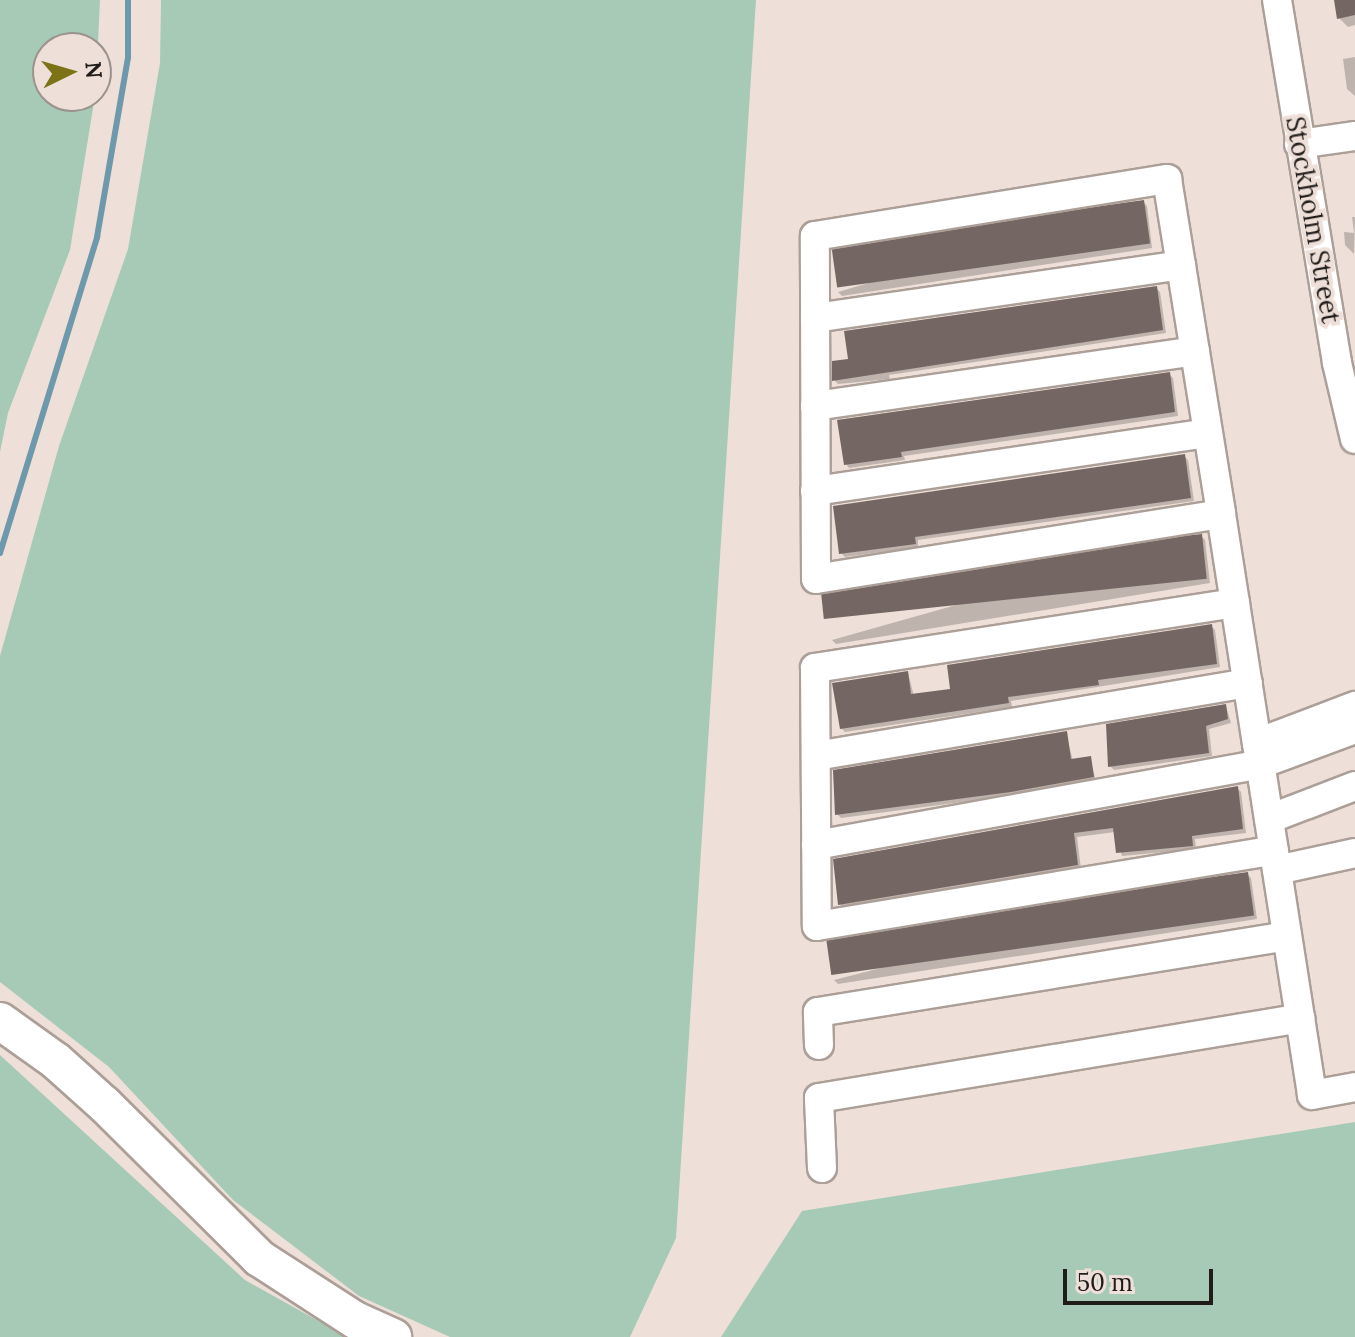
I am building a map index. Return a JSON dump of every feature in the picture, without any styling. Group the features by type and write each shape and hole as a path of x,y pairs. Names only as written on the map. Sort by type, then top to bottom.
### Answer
{"main road":[{"path":"0,1021 46,1053 105,1105 259,1258 355,1320 393,1337"}],"street":[{"name":"Stockholm Street","path":"1277,0 1337,363 1355,439"},
{"path":"1299,144 1355,136"},
{"path":"1221,514 816,579 815,236 1167,179 1195,351 1248,683 1312,1095 1355,1087"},
{"path":"815,318 1181,265"},
{"path":"815,406 1195,351"},
{"path":"815,491 1208,433"},
{"path":"1235,603 815,668 817,926 1275,860 1355,853"},
{"path":"816,756 1248,683"},
{"path":"1259,754 1355,706"},
{"path":"816,845 1259,754 1355,729"},
{"path":"1269,819 1355,786"},
{"path":"819,1045 818,1012 1287,936"},
{"path":"822,1168 819,1098 1300,1018"}],"green space":[{"path":"0,0 100,0 99,32 32,32 32,112 92,112 70,250 8,413 0,452"},
{"path":"161,0 756,0 676,1238 630,1337 450,1337 359,1296 233,1200 109,1067 0,982 0,656 59,446 128,249 160,63"},
{"path":"0,1055 245,1280 347,1337 0,1337"},
{"path":"1355,1122 1355,1337 721,1337 802,1211"}],"building":[{"path":"1334,0 1355,0 1355,15 1337,19"},
{"path":"1144,200 1150,244 837,288 831,244"},
{"path":"1157,286 1163,330 832,381 832,361 848,359 844,331"},
{"path":"1170,372 1175,412 901,452 902,457 844,465 837,420"},
{"path":"1185,454 1191,498 915,537 916,544 839,554 833,506"},
{"path":"1202,534 1207,579 824,619 819,574"},
{"path":"1212,624 1217,664 1098,680 1099,685 1008,697 1009,703 840,729 832,683 908,671 911,694 950,689 947,665"},
{"path":"1226,704 1228,719 1206,726 1209,753 1108,767 1106,724"},
{"path":"1067,731 1071,759 1091,756 1094,777 1011,792 835,815 833,770"},
{"path":"1238,786 1243,829 1192,836 1193,846 1116,853 1113,828 1074,833 1078,865 838,905 833,859"},
{"path":"1248,872 1254,916 831,975 825,931"}],"waterway":[{"path":"0,553 97,237 128,57 128,0"}]}
